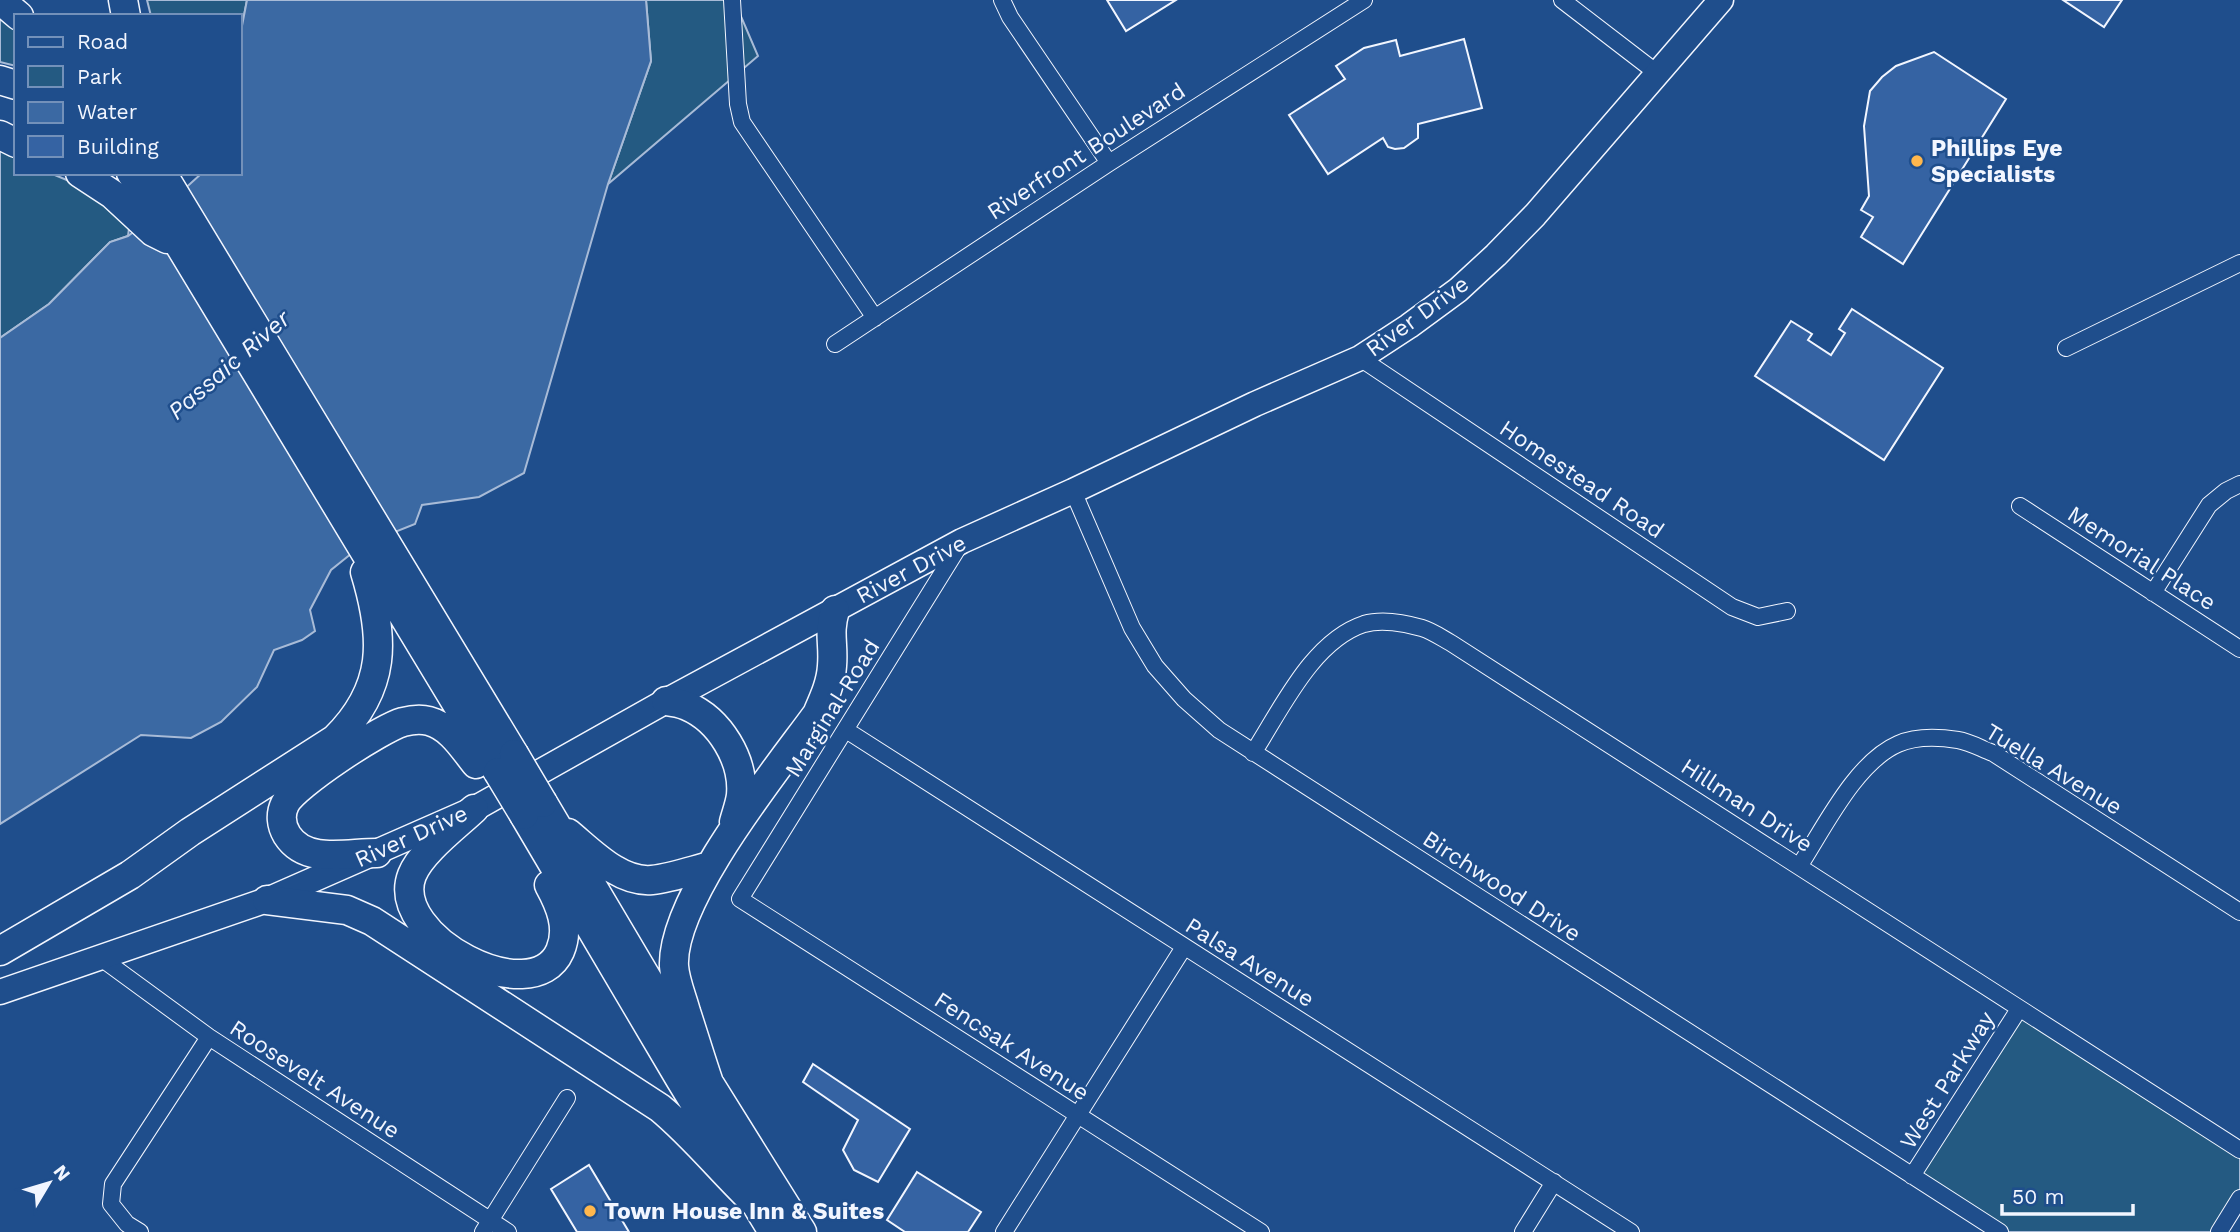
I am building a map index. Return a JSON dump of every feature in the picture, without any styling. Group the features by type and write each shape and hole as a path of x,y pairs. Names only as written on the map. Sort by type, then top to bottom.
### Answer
{"highway":[{"path":"0,0 17,14"},
{"path":"16,0 27,14"},
{"path":"83,175 119,200 153,232 179,245"},
{"path":"132,175 179,245 351,529 541,814 802,1232"},
{"path":"0,951 130,875 190,832 335,739 357,714 369,695 374,678 390,590 163,175"},
{"path":"174,175 188,216"},
{"path":"709,1083 679,988 674,966 676,944 710,866 817,714 827,690 832,665 831,626 835,610"},
{"path":"666,701 685,705 702,715 714,725 731,749 740,779 741,797 730,835"},
{"path":"376,853 321,855 301,849 284,830 282,821 285,805 295,790 382,731 411,720 431,722 444,729 459,742 475,764 506,763"},
{"path":"474,809 416,868 410,884 410,901 418,919 437,939 460,956 486,968 514,974 532,974 549,965 558,955 564,937 558,901 548,884 541,814"},
{"path":"541,814 607,864 629,877 650,880 710,866"},
{"path":"546,851 774,1232"},
{"path":"267,900 346,910 372,921 660,1108 684,1128 730,1180 757,1205"}],"main road":[{"name":"River Drive","path":"0,992 267,900 474,809 666,701 962,541 1360,358 1448,297 1496,255 1535,215 1721,0"}],"street":[{"path":"732,0 738,104 742,122 875,318"},
{"path":"1002,0 1010,18 1109,163"},
{"name":"Riverfront Boulevard","path":"835,344 1109,163 1364,0"},
{"path":"1562,0 1657,73"},
{"path":"2066,348 2240,263"},
{"name":"Homestead Road","path":"1360,358 1732,607 1758,617 1787,611"},
{"path":"2154,593 2209,505 2240,484"},
{"name":"Birchwood Drive","path":"1073,491 1132,628 1155,666 1184,699 1219,730 2000,1232"},
{"name":"Memorial Place","path":"2020,506 2240,649"},
{"name":"Marginal Road","path":"740,899 962,541"},
{"name":"Hillman Drive","path":"1253,753 1312,660 1336,639 1365,624 1395,622 1424,628 1800,865 2240,1150"},
{"name":"Palsa Avenue","path":"846,730 1631,1232"},
{"name":"Tuella Avenue","path":"1800,865 1857,778 1876,758 1899,744 1925,737 1960,740 1993,753 2240,912"},
{"name":"Fencsak Avenue","path":"740,899 1261,1232"},
{"path":"1004,1232 1184,947"},
{"name":"Roosevelt Avenue","path":"102,958 209,1037 487,1226 508,1232"},
{"name":"West Parkway","path":"1912,1176 2019,1009"},
{"path":"140,1232 127,1224 111,1205 113,1184 209,1037"},
{"path":"487,1226 567,1098"},
{"path":"1523,1232 1554,1182"},
{"path":"2218,1232 2240,1198"}],"green space":[{"path":"147,0 247,0 242,26 242,14 150,14"},
{"path":"646,0 734,0 758,56 608,184 651,61"},
{"path":"0,18 14,28 14,66 0,62"},
{"path":"0,149 14,157 14,175 55,175 74,183 130,221 128,236 110,242 49,304 0,338"},
{"path":"2019,1009 2240,1150 2240,1198 2219,1232 2000,1232 1912,1176"}],"water":[{"name":"Passaic River","path":"247,0 646,0 651,61 608,184 524,473 479,497 422,505 415,524 362,545 331,570 310,610 315,631 302,640 274,650 257,687 221,722 191,738 141,735 0,824 0,338 49,304 110,242 128,236 200,175 242,175 242,26"}],"building":[{"path":"1107,0 1176,0 1126,31"},
{"path":"2063,0 2122,0 2104,27"},
{"path":"1464,39 1482,108 1418,124 1418,138 1404,148 1388,147 1383,138 1328,174 1289,115 1345,79 1336,66 1364,48 1396,40 1400,56"},
{"name":"Phillips Eye Specialists","path":"1934,52 2006,99 1903,264 1861,237 1873,217 1861,210 1869,196 1864,126 1870,91 1882,77 1896,66"},
{"path":"1852,309 1943,368 1884,460 1755,376 1791,321 1812,334 1808,340 1831,355 1845,333 1839,329"},
{"path":"813,1064 910,1129 878,1182 854,1170 843,1150 858,1120 803,1082"},
{"name":"Town House Inn & Suites","path":"589,1165 629,1232 577,1232 551,1189"},
{"path":"917,1172 981,1212 968,1232 905,1232 887,1220"}],"place":[{"name":"Phillips Eye Specialists","path":"1917,161"},
{"name":"Town House Inn & Suites","path":"590,1211"}]}
